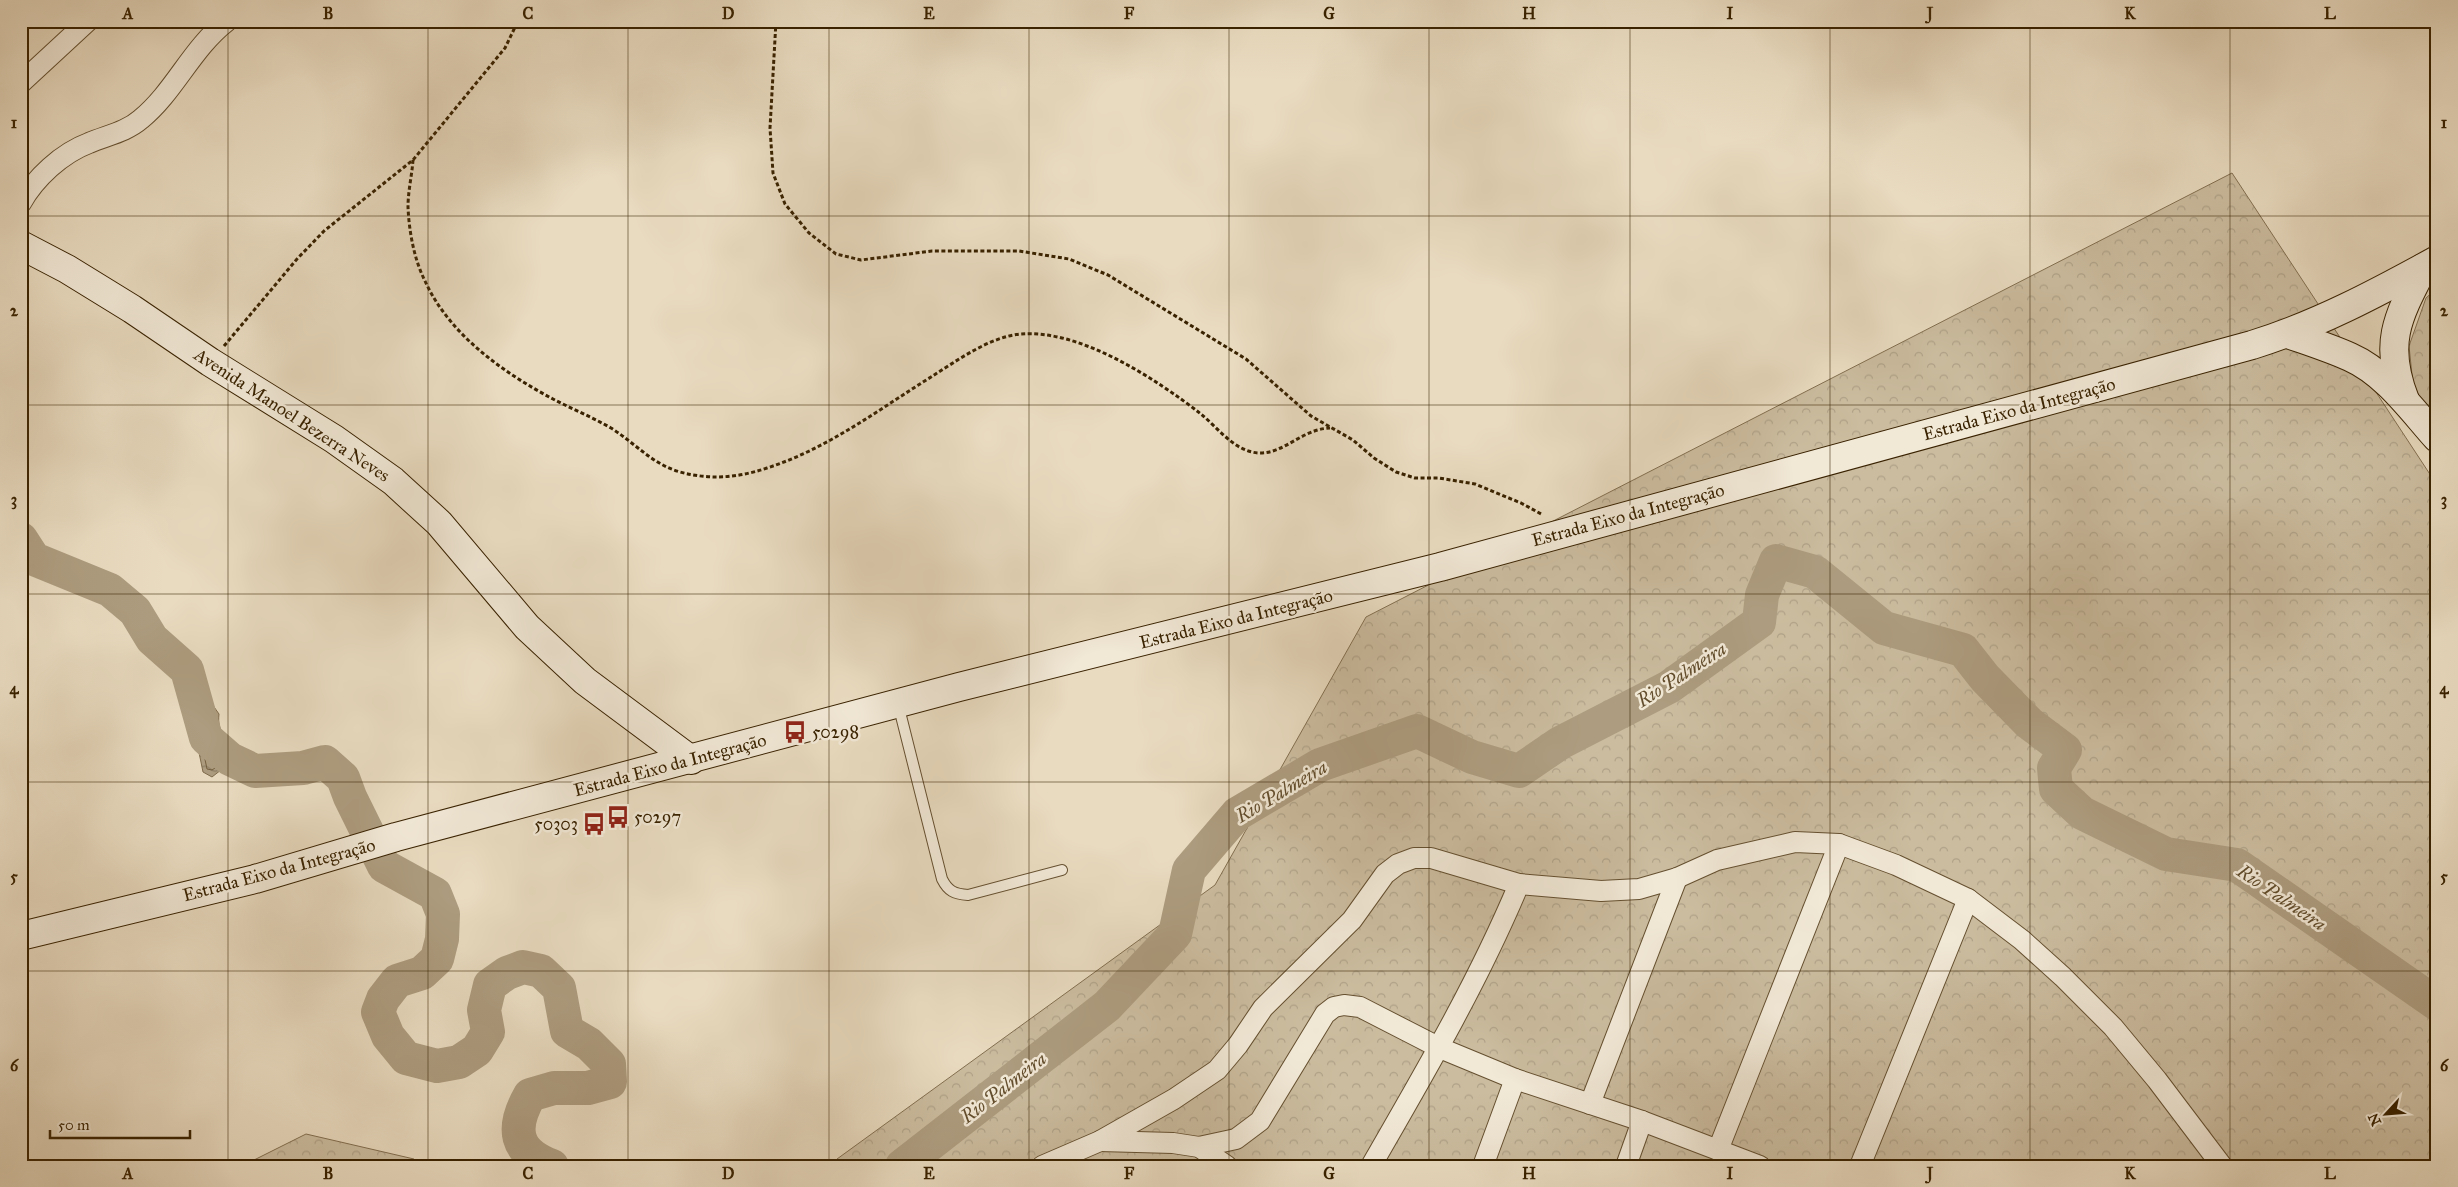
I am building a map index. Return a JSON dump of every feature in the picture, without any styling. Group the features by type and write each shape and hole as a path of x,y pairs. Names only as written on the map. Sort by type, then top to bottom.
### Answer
{"main road":[{"name":"Avenida Manoel Bezerra Neves","path":"21,245 92,284 210,362 334,439 392,481 439,523 527,627 585,681 691,760"},
{"name":"Estrada Eixo da Integração","path":"21,936 255,879 396,837 898,704 1300,604 2059,399 2288,334 2352,306 2430,264"},
{"path":"2407,404 2397,379 2393,359 2393,340 2398,319 2430,264"},
{"path":"2288,334 2352,357 2390,385 2437,438"}],"street":[{"path":"21,83 88,21"},
{"path":"21,203 28,190 72,151 128,129 141,119 163,97 192,55 227,21"},
{"path":"1042,1166 1100,1142 1180,1095 1217,1070 1238,1045 1263,1008 1352,920 1385,874 1398,864 1414,858 1431,858 1519,884 1601,891 1639,889 1677,878 1717,860 1757,849 1795,842 1840,844 1896,865 1968,899 2022,940 2063,977 2113,1027 2157,1080 2222,1166"},
{"path":"1718,1150 1840,844"},
{"path":"1590,1104 1677,878"},
{"path":"1371,1166 1440,1048 1506,917 1519,884"},
{"path":"1860,1166 1968,899"},
{"path":"1100,1142 1173,1143 1199,1147 1236,1139 1260,1121 1326,1014 1334,1007 1344,1005 1360,1007 1440,1048 1515,1079 1642,1122 1760,1166"},
{"path":"1484,1166 1515,1079"},
{"path":"1626,1166 1642,1122"},
{"path":"1199,1147 1227,1166"}],"lane":[{"path":"898,704 942,879 947,888 956,894 968,895 1062,870"}],"path":[{"path":"210,362 297,259 324,231 413,160 505,48 518,21"},
{"path":"776,21 770,128 773,173 785,204 809,233 836,254 861,260 932,251 1019,251 1069,259 1108,275 1246,359 1311,416 1354,440 1374,458 1396,472 1415,478 1439,478 1475,484 1521,503 1570,530"},
{"path":"413,160 408,204 410,232 424,280 447,319 491,359 528,384 618,433 659,465 680,472 702,477 729,477 767,468 804,454 832,440 980,348 1019,334 1060,338 1085,345 1112,357 1201,415 1228,439 1244,450 1258,453 1273,450 1304,433 1317,428 1330,428"}],"green space":[{"path":"2232,173 2437,485 2437,1166 832,1166 837,1159 1215,885 1366,617"},
{"path":"2437,288 2437,419 2414,394 2409,346 2426,298"},
{"path":"306,1134 414,1159 420,1166 242,1166"}],"water":[{"path":"187,670 197,682 205,684 212,704 219,714 219,725 223,734 240,746 242,765 258,771 226,766 212,777 203,772 186,689"}],"waterway":[{"name":"Rio Palmeira","path":"21,539 34,559 110,590 135,611 152,639 187,670 206,738 230,759 255,771 303,768 325,762 343,778 350,797 384,866 435,894 443,914 442,939 437,959 422,973 397,981 383,999 378,1012 388,1036 406,1058 437,1066 459,1062 477,1050 488,1032 484,1010 490,985 507,973 523,967 541,971 559,988 567,1031 589,1044 609,1064 610,1082 588,1088 554,1088 530,1095 520,1118 520,1138 523,1146 530,1154 552,1166"},
{"name":"Rio Palmeira","path":"902,1166 1107,1006 1175,934 1189,870 1237,814 1320,765 1417,731 1472,757 1519,771 1560,743 1669,687 1759,622 1762,595 1776,561 1815,572 1884,628 1963,650 1985,678 2029,723 2065,750 2054,768 2056,789 2082,813 2166,854 2237,865 2437,1004"}],"place":[{"name":"50298","path":"795,732"},
{"name":"50297","path":"618,817"},
{"name":"50303","path":"594,824"}]}
